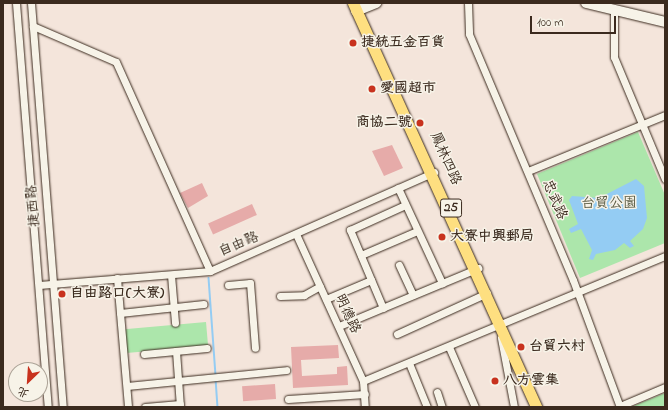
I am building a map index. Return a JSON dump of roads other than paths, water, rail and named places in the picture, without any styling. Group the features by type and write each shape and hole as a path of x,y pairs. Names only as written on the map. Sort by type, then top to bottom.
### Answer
{"main road":[{"name":"鳳林四路","path":"358,6 486,294 543,407"},
{"name":"鳳林四路","path":"501,325 536,407"}],"street":[{"name":"捷西路","path":"16,3 48,407"},
{"name":"捷西路","path":"31,3 63,407"},
{"path":"358,6 376,3"},
{"name":"忠武路","path":"468,3 469,34 578,292 620,406"},
{"path":"586,3 597,4 665,22"},
{"path":"614,9 614,57 641,125 665,179"},
{"path":"33,26 116,62 210,271"},
{"path":"528,171 665,115"},
{"name":"自由路","path":"39,285 53,282 171,275 210,271 431,173"},
{"path":"398,188 442,283"},
{"path":"383,308 350,230 405,205"},
{"path":"361,255 417,231"},
{"name":"明德路","path":"296,234 364,381 365,407"},
{"path":"364,381 665,256"},
{"path":"399,265 413,295"},
{"path":"339,326 475,269"},
{"path":"171,275 175,323"},
{"path":"117,278 128,407"},
{"path":"326,299 371,280"},
{"path":"228,285 251,285 256,348"},
{"path":"280,296 304,294 320,286"},
{"path":"397,334 486,294"},
{"path":"120,313 204,304"},
{"path":"501,325 514,407"},
{"path":"449,346 475,407"},
{"path":"144,354 207,348"},
{"path":"145,407 180,405 176,351"},
{"path":"409,363 427,407"},
{"path":"127,386 286,370"},
{"path":"620,406 665,387"},
{"path":"437,392 442,407"},
{"path":"288,399 365,394"}],"water":[{"path":"636,179 644,186 647,218 643,229 630,241 634,246 630,248 624,243 615,250 596,254 593,260 589,259 592,250 581,229 571,233 569,229 578,224 569,200 572,196 599,198"}],"waterway":[{"path":"209,278 216,375"},
{"path":"216,379 218,407"}],"place":[{"name":"捷統五金百貨","path":"353,43"},
{"name":"愛國超市","path":"372,89"},
{"name":"商協二號","path":"420,123"},
{"name":"大寮中興郵局","path":"442,237"},
{"name":"自由路口(大寮)","path":"62,294"},
{"name":"台貿六村","path":"521,347"},
{"name":"八方雲集","path":"495,381"}],"park label":[{"name":"台貿公園","path":"609,204"}]}
